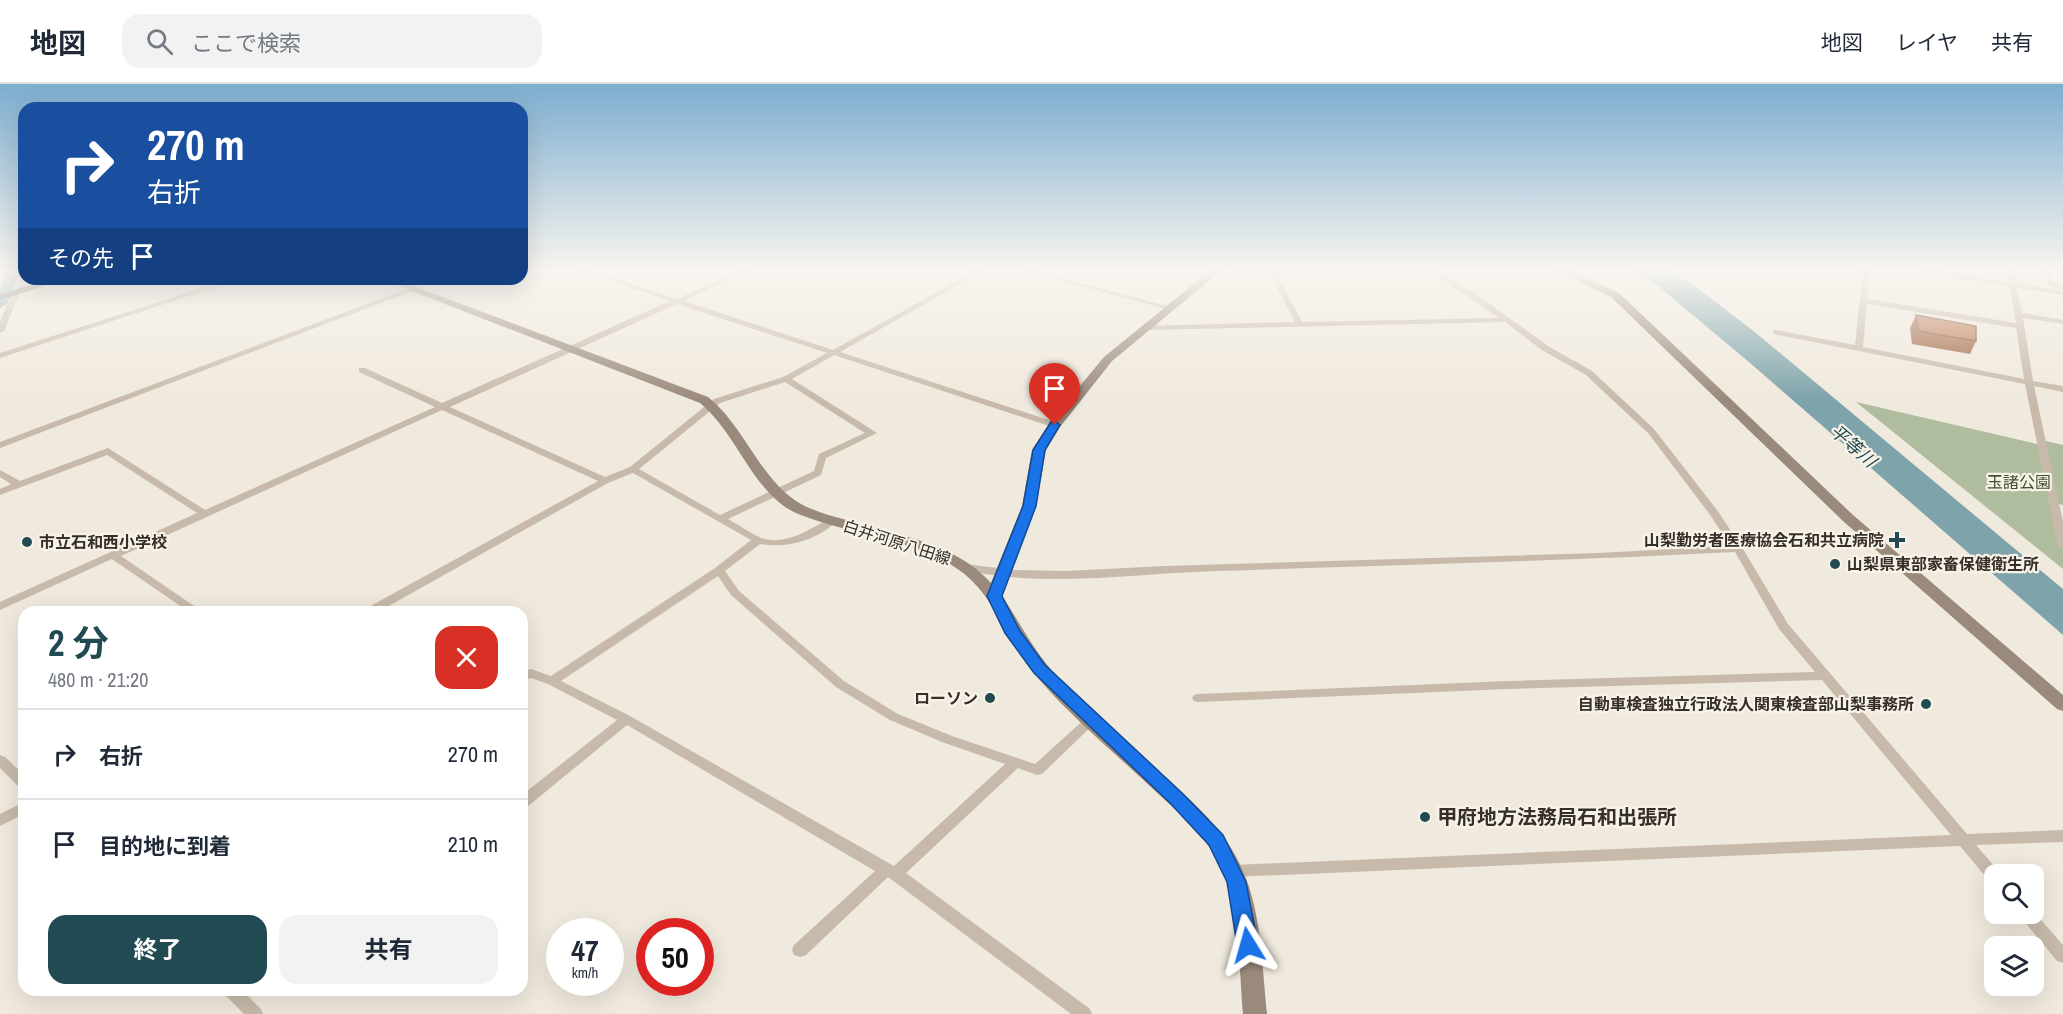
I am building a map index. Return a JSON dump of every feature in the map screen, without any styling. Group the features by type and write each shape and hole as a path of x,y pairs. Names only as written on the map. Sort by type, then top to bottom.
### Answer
{"street":[{"path":"0,332 4,313"},
{"path":"0,356 131,313"},
{"path":"0,445 348,313"},
{"name":"白井河原八田線","path":"478,313 695,396 712,405 733,428 777,492 802,510 927,549 950,558 977,576 994,596 1013,633 1028,655 1199,820 1216,840 1232,871 1245,922 1255,1014"},
{"path":"0,606 651,313"},
{"path":"716,313 1055,425"},
{"path":"380,606 605,481 633,469 717,401 786,379 904,313"},
{"path":"994,596 1029,506 1039,450 1055,425 1108,359 1163,313"},
{"path":"1294,313 1300,325"},
{"path":"1497,313 1545,348 1589,373 1651,431 1738,549 1783,626 1984,865"},
{"path":"1634,313 1848,518 2063,705"},
{"path":"1859,348 1862,313"},
{"path":"1941,313 2020,326"},
{"path":"2063,322 2018,315 2063,547"},
{"path":"1144,328 1506,320"},
{"path":"1776,332 2063,389"},
{"path":"362,370 605,481"},
{"path":"719,519 818,473 822,456 872,434 786,379"},
{"path":"0,492 108,451 205,514"},
{"path":"633,469 719,519 758,540 771,544 786,543 807,536 832,521"},
{"path":"0,473 19,485"},
{"path":"552,681 719,570 758,540"},
{"path":"966,567 1004,574 1098,574 1165,569 1597,556 1738,549"},
{"path":"113,555 188,606"},
{"path":"719,570 735,593 840,684 894,717 947,739 1037,770 1092,719"},
{"path":"528,674 531,673 552,681 626,719 891,871 1084,1014"},
{"path":"1198,698 1823,676"},
{"path":"528,798 626,719"},
{"path":"0,760 18,777"},
{"path":"800,950 1015,763"},
{"path":"0,821 18,810"},
{"path":"1232,871 2063,836"},
{"path":"2035,924 2063,956"},
{"path":"237,996 255,1014"}],"green space":[{"name":"玉諸公園","path":"1856,402 2041,445 2041,440 2063,445 2063,505 2055,503 2063,546 2063,569"}],"water":[{"name":"平等川","path":"1691,313 1730,313 2063,589 2063,635"}],"building":[{"path":"1916,315 1976,326 1976,341 1918,331"}],"place":[{"name":"山梨勤労者医療協会石和共立病院","path":"1897,540"},
{"name":"市立石和西小学校","path":"27,542"},
{"name":"山梨県東部家畜保健衛生所","path":"1835,564"},
{"name":"ローソン","path":"990,698"},
{"name":"自動車検査独立行政法人関東検査部山梨事務所","path":"1926,704"},
{"name":"甲府地方法務局石和出張所","path":"1425,817"}],"route":[{"path":"1055,425 1039,450 1029,506 994,596 1013,633 1040,669 1199,820 1216,840 1236,882 1248,945"}]}
